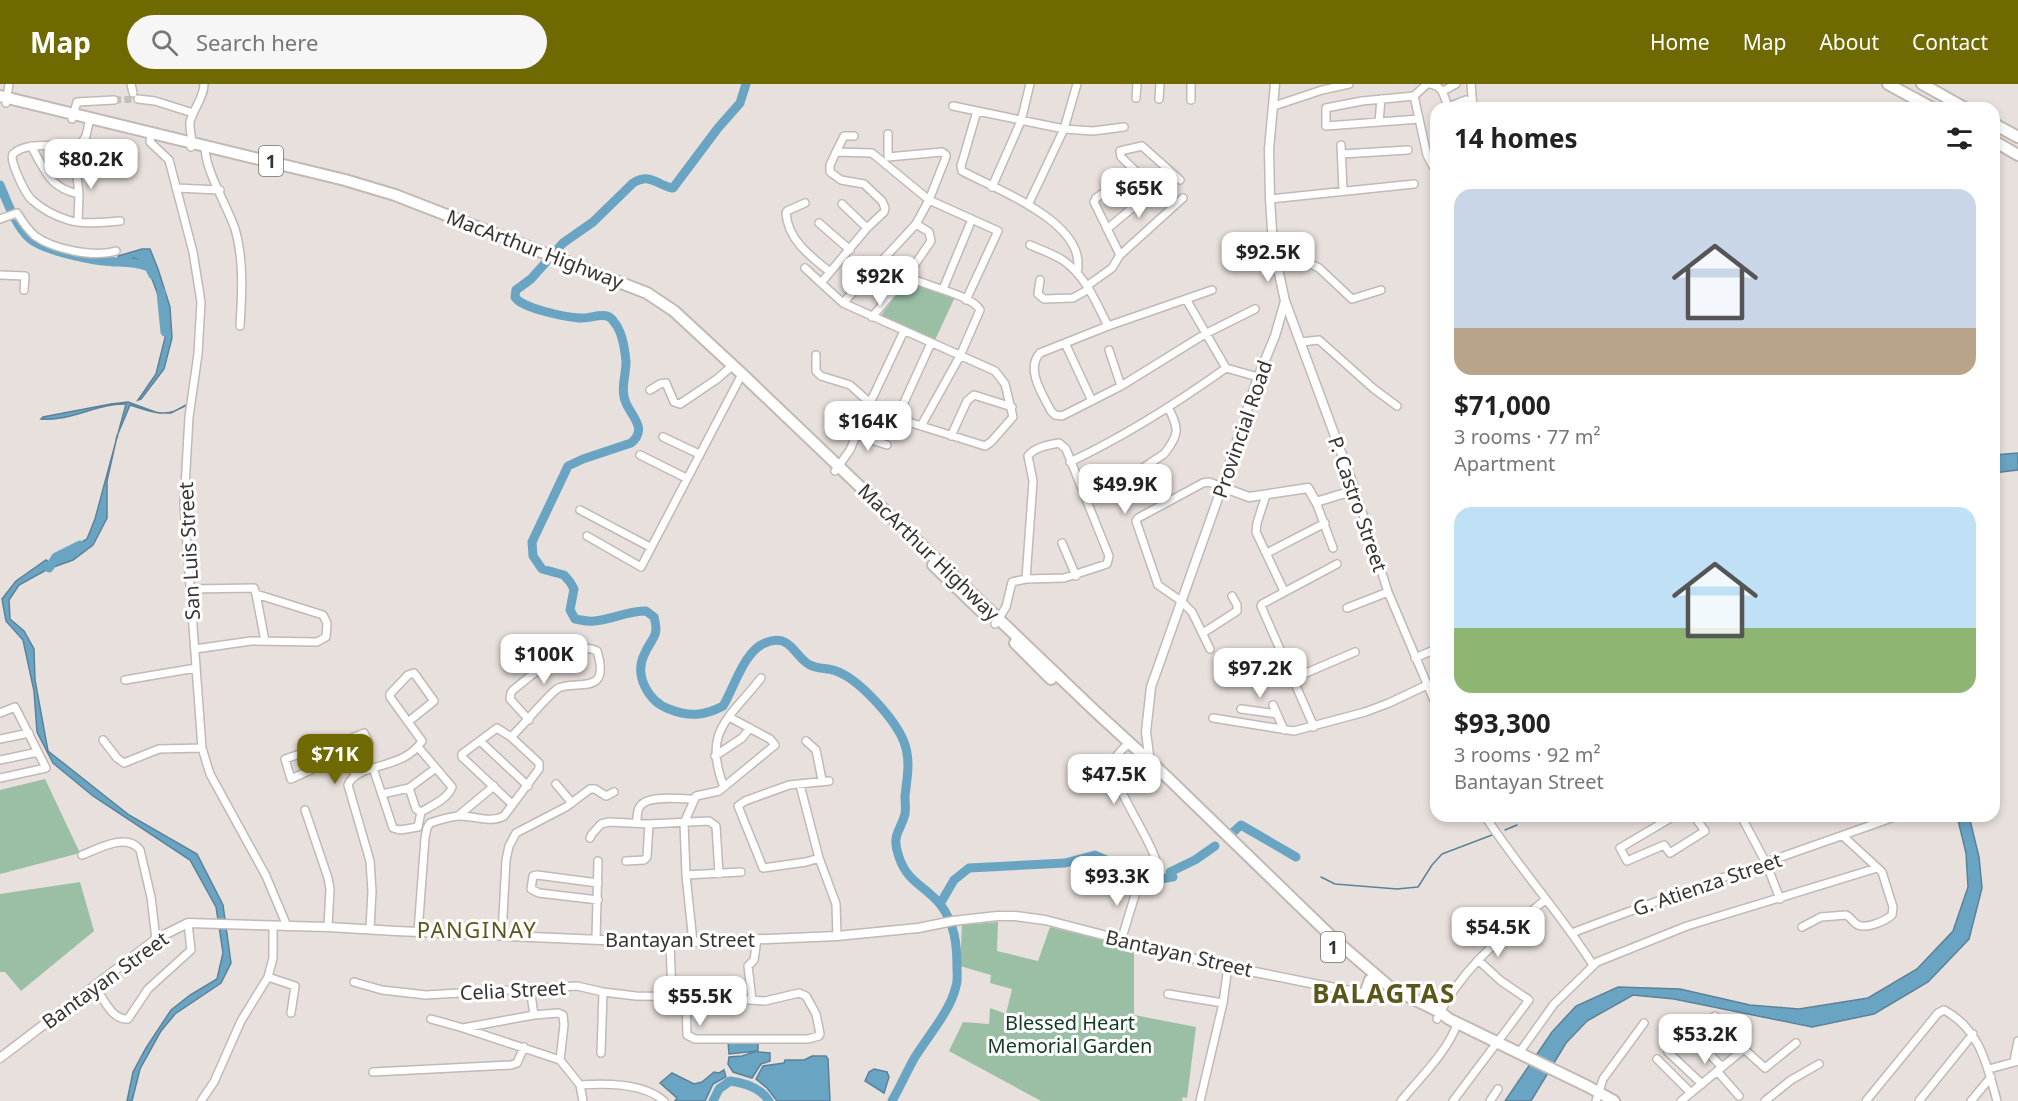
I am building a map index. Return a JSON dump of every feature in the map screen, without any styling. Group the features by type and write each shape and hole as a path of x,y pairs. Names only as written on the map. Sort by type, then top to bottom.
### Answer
{"highway":[{"path":"1888,84 1921,102"},
{"path":"1922,84 1954,102"},
{"name":"MacArthur Highway","path":"4,100 362,184 552,260 631,286 660,300 679,315 740,377 1389,992"},
{"path":"2000,127 2018,137"},
{"path":"2000,144 2018,155"},
{"name":"MacArthur Highway","path":"1227,839 1330,944 1370,980 1389,992 1560,1072 1597,1096 1614,1101"},
{"path":"1365,994 1370,980"}],"main road":[{"name":"Provincial Road","path":"1150,765 1146,732 1151,687 1222,487 1258,377 1275,336 1285,301 1273,246 1270,199 1269,149 1275,84"},
{"name":"P. Castro Street","path":"1285,301 1355,490"},
{"path":"1222,487 1240,495 1249,496 1308,488 1316,502 1355,490"},
{"name":"Bantayan Street","path":"0,1058 97,989 156,939 188,923 693,942 837,936 918,928 943,922 1015,916 1045,920 1228,966 1365,994 1389,992"}],"street":[{"path":"4,100 9,84"},
{"path":"131,84 133,93"},
{"path":"191,144 193,138 189,126 204,91 204,84"},
{"path":"992,187 1021,121 1030,84"},
{"path":"1028,205 1064,129 1077,84"},
{"path":"1136,98 1137,84"},
{"path":"1159,99 1160,84"},
{"path":"1191,84 1191,100"},
{"path":"1274,106 1322,90 1349,84"},
{"path":"1419,119 1326,126 1326,108 1414,96 1428,84 1437,85 1443,91 1446,102"},
{"path":"1443,91 1456,84"},
{"path":"1471,84 1472,102"},
{"path":"1414,96 1430,160"},
{"path":"138,99 155,100 193,113"},
{"path":"1379,122 1380,99"},
{"path":"72,117 77,102 114,100"},
{"path":"1461,102 1466,100"},
{"path":"953,106 1064,129 1093,131 1124,127"},
{"path":"977,111 961,169 1051,219 1077,250 1080,262 1077,273"},
{"path":"75,160 80,155 79,147 86,136 90,121"},
{"path":"885,159 888,134"},
{"name":"San Luis Street","path":"150,135 150,142 169,160 193,252 201,302 198,354 189,417 184,497 202,748 210,774 266,876 287,926"},
{"path":"821,283 867,228 884,212 884,204 861,182 844,182 830,172 830,165 844,136 854,136"},
{"path":"79,147 72,144 32,146 13,154 11,158 29,196 50,212 78,221 120,221"},
{"path":"1341,145 1343,190"},
{"path":"32,146 52,182 60,188 79,194"},
{"path":"67,146 64,153 71,160 75,160"},
{"path":"1173,207 1120,157 1120,151 1142,146 1180,180"},
{"path":"205,148 236,231 242,290 240,326"},
{"path":"1342,154 1408,150"},
{"path":"836,152 869,152 885,159 929,200 999,231 966,300"},
{"path":"843,303 915,224 929,200 946,155 942,152 885,159"},
{"path":"75,160 79,194 78,221"},
{"path":"1120,255 1094,202 1096,198 1135,172"},
{"path":"1270,199 1414,184"},
{"path":"176,188 220,190"},
{"path":"1107,229 1155,189"},
{"path":"1040,280 1038,294 1044,299 1073,298 1112,268 1120,255 1184,198"},
{"path":"804,202 787,211 787,224 792,235 808,254 830,272"},
{"path":"842,204 867,228"},
{"path":"0,219 17,213 33,234 56,247 101,253 116,250"},
{"path":"942,289 972,219"},
{"path":"819,222 850,250"},
{"path":"872,317 908,276 931,241 929,232 915,224"},
{"path":"1030,245 1062,260 1077,273 1088,287 1108,326"},
{"path":"1273,246 1319,268 1352,299 1381,290"},
{"path":"885,257 908,276 966,300 978,306 980,310 960,356 921,426"},
{"path":"805,268 843,303 995,371 1001,376 1012,407 1012,420 987,446 951,436 868,406 850,385 821,376 815,368 816,355"},
{"path":"0,275 25,276 24,290"},
{"path":"1212,291 1108,326 1040,353 1036,358 1035,375 1051,411 1059,417 1092,401 1121,386 1205,334 1256,309"},
{"path":"1186,299 1226,368 1258,377"},
{"path":"837,468 856,435 904,331"},
{"path":"1301,342 1319,340 1374,389 1397,406"},
{"path":"897,418 931,343"},
{"path":"1065,343 1092,401"},
{"path":"1109,350 1121,386"},
{"path":"650,390 666,383 674,402 680,404 731,368"},
{"path":"1070,462 1097,449 1168,407 1226,368"},
{"path":"587,536 641,567 740,377"},
{"path":"951,436 967,401 974,395 1012,407"},
{"path":"1116,486 1164,454 1168,448 1175,437 1177,428 1168,407"},
{"path":"856,435 887,445"},
{"path":"663,437 699,454"},
{"path":"997,621 1008,603 1012,582 1076,576 1107,564 1110,556 1066,449 1059,443 1044,446 1028,456 1034,481 1026,579"},
{"path":"640,454 686,478"},
{"path":"1210,649 1192,612 1158,585 1136,521 1203,483 1209,482 1222,487"},
{"name":"P. Castro Street","path":"1355,490 1388,592 1430,692"},
{"path":"1266,495 1256,527 1284,591"},
{"path":"1316,502 1334,549"},
{"path":"580,510 650,547"},
{"path":"1267,553 1325,523"},
{"path":"1062,543 1076,576"},
{"path":"1314,727 1261,609 1262,604 1337,564"},
{"path":"191,589 254,588 265,641"},
{"path":"1347,608 1388,592"},
{"path":"195,649 251,641 317,642 326,637 327,623 323,615 256,594"},
{"path":"1203,633 1238,611 1232,596"},
{"path":"511,737 529,720 559,688 568,685 587,686 593,682 598,676 599,669 597,651 588,649 563,654 513,690 510,699 529,720"},
{"path":"1292,679 1355,652"},
{"path":"1415,658 1430,652"},
{"path":"125,680 196,668"},
{"path":"370,929 372,891 370,861 348,785 355,774 403,759 418,747 421,738 408,722 390,694 408,675 414,673 434,701 408,722"},
{"path":"724,787 715,756 718,733 761,678"},
{"path":"1213,718 1294,731 1381,706 1427,685"},
{"path":"1273,705 1284,730"},
{"path":"0,713 15,708 46,768 0,778"},
{"path":"1240,709 1277,714"},
{"path":"693,942 686,875 684,823 697,794 716,793 775,745 770,739 729,717"},
{"path":"418,932 427,828 430,823 458,816 500,819 528,786 539,769 539,763 511,737 497,728 462,754 462,758 512,804"},
{"path":"715,756 742,738 750,728"},
{"path":"0,739 28,733"},
{"path":"364,733 369,743 345,753 346,755 291,779 285,759 315,749 316,753 364,733"},
{"path":"103,740 124,763 159,749 202,748"},
{"path":"480,741 528,786"},
{"path":"806,741 816,750 825,781 789,785 745,801 738,807 738,810 763,868 819,858"},
{"path":"1121,940 1139,882 1144,874 1157,864 1144,832 1126,801 1114,768 1115,759 1127,745"},
{"path":"374,768 391,826 394,830 418,827 421,812 451,792 450,783 418,747"},
{"path":"0,760 38,752"},
{"path":"346,755 355,774"},
{"path":"382,794 409,788 436,768"},
{"path":"556,784 572,803"},
{"path":"800,785 819,858 836,904 837,936"},
{"path":"458,816 494,786"},
{"path":"409,788 416,809 421,812"},
{"path":"502,934 504,875 509,846 516,833 572,803 590,789 595,789 606,796 614,792"},
{"path":"637,822 640,806 644,802 652,799 694,800"},
{"path":"306,810 328,878 330,889 328,927"},
{"path":"590,838 603,823 649,824 709,821 716,826 719,874"},
{"path":"1489,822 1510,854 1572,933 1593,965"},
{"path":"1664,822 1620,848 1627,861 1664,845 1670,853 1705,831 1700,822"},
{"path":"1744,822 1766,863 1780,899"},
{"name":"G. Atienza Street","path":"1572,933 1677,893 1879,822"},
{"path":"626,861 647,858 649,824"},
{"path":"1802,927 1816,919 1836,915 1850,916 1859,925 1887,919 1892,915 1893,907 1885,877 1843,836"},
{"path":"82,855 121,842 137,846 140,850 151,897 156,939"},
{"path":"596,939 598,861"},
{"path":"1521,1054 1554,1004 1593,965 1683,927 1877,868"},
{"path":"686,875 741,872"},
{"path":"598,883 537,875 533,876 531,889 539,893 598,900"},
{"path":"1401,1101 1444,1048 1454,1032 1446,1018 1454,989 1478,960 1546,899"},
{"path":"97,989 116,1016 123,1020 128,1019 148,989 191,950 188,923"},
{"path":"201,1101 214,1082 241,1021 268,977 273,958 273,926"},
{"path":"752,1000 748,966 754,960 757,939"},
{"path":"670,942 672,995"},
{"path":"1453,1101 1529,1000 1501,981 1478,960"},
{"path":"1200,1101 1223,1003 1228,966"},
{"path":"268,977 295,986 291,1014"},
{"name":"Celia Street","path":"354,982 382,990 426,995 577,986 636,996 672,995 765,1001 803,994 816,1014 819,1036 808,1039 695,1039 687,1035 686,996"},
{"path":"531,988 534,1015"},
{"path":"601,1053 603,992"},
{"path":"1168,994 1223,1003"},
{"path":"1866,1101 1939,1011 1947,1011 1977,1039 1990,1073 1997,1101"},
{"path":"464,1028 534,1015 558,1013 563,1015 564,1025 560,1060"},
{"path":"1715,1016 1765,1068 1796,1043"},
{"path":"431,1019 560,1060 580,1085 583,1101"},
{"path":"1597,1096 1603,1079 1644,1023"},
{"path":"1687,1031 1739,1096"},
{"path":"1919,1101 1973,1034"},
{"path":"1971,1101 1990,1073 2016,1061 2018,1041"},
{"path":"374,1072 511,1065 517,1063 524,1047"},
{"path":"1682,1101 1744,1048"},
{"path":"1668,1052 1702,1084"},
{"path":"1656,1059 1691,1093"},
{"path":"1765,1101 1791,1080 1819,1064"},
{"path":"580,1085 620,1086 664,1101"},
{"path":"1490,1101 1498,1089"}],"green space":[{"path":"909,278 955,297 935,340 880,317"},
{"path":"45,779 80,853 0,874 0,790"},
{"path":"80,882 94,931 21,991 5,972 0,972 0,894"},
{"name":"Blessed Heart Memorial Garden","path":"998,922 997,951 1038,961 1050,927 1134,948 1134,1015 1196,1027 1187,1098 1183,1097 1182,1101 1041,1101 949,1051 963,1022 989,1024 990,1008 1006,1014 1012,989 990,983 991,975 960,966 962,925"}],"water":[{"path":"150,249 158,269 170,307 172,338 164,369 138,400 156,374 165,338 163,308 146,263 134,258 120,263 118,256"},
{"path":"128,402 156,412 130,405 118,434 126,404 105,406 63,418 41,419 43,417 111,404"},
{"path":"115,444 107,481 107,518 93,545 73,560 48,569 19,585 9,600 10,619 24,631 34,649 35,680 48,751 129,815 197,854 223,905 231,963 221,983 175,1014 161,1031 140,1069 132,1101 127,1101 133,1072 171,1010 190,995 217,979 223,953 216,907 190,860 93,796 53,763 37,732 34,691 23,640 6,621 2,599 16,581 46,560 49,562 87,539 95,519"},
{"path":"2018,453 2018,470 2000,472 2000,454"},
{"path":"1958,822 1970,822 1979,857 1982,888 1969,939 1928,982 1874,1014 1812,1027 1674,999 1633,995 1587,1021 1566,1043 1531,1101 1505,1101 1552,1032 1576,1006 1618,987 1680,989 1750,1005 1799,1009 1868,998 1917,969 1953,931 1968,887 1966,853"},
{"path":"728,1041 758,1041 758,1052 770,1053 770,1061 761,1064 752,1078 733,1072 728,1064 729,1057 757,1051 729,1054"},
{"path":"812,1056 826,1056 828,1059 830,1101 777,1101 756,1079 763,1066 784,1063 785,1060 804,1060"},
{"path":"874,1069 887,1072 889,1077 884,1093 865,1081 869,1072"},
{"path":"724,1070 726,1077 713,1084 705,1101 675,1101 677,1098 660,1083 672,1073 694,1084 702,1082 714,1072 719,1073"}],"waterway":[{"path":"746,84 740,103 718,128 673,188 650,179 633,183 593,222 563,243 531,279 516,290 515,297 519,301 544,311 579,318 608,316 612,319 619,330 625,352 624,398 638,428 636,438 631,443 568,466 532,542 533,556 542,569 564,575 570,582 574,589 570,610 575,619 601,620 646,611 654,617 656,629 641,663 641,671 645,687 655,701 662,706 683,713 696,714 723,706 751,654 758,647 774,640 786,643 810,665 845,675 865,691 893,722 904,742 908,762 905,814 896,838 897,849 907,872 940,904 949,919 956,943 957,984 939,1023 915,1057 892,1101"},
{"path":"0,185 24,233 35,242 53,250 86,258 143,265 149,267 153,275"},
{"path":"161,292 165,332"},
{"path":"49,568 56,557 80,545"},
{"path":"1231,834 1241,825 1296,857"},
{"path":"1505,830 1517,825"},
{"path":"1321,877 1335,884 1397,889 1418,887 1442,854 1492,835"},
{"path":"940,904 954,880 969,868 1065,863 1095,855 1111,862 1140,882 1173,877 1170,872 1195,860 1215,846"},
{"path":"713,1101 719,1089 730,1081 752,1087 766,1096 769,1101"}],"tunnel":[{"path":"114,100 138,99"}],"district":[{"name":"PANGINAY","path":"477,929"},
{"name":"BALAGTAS","path":"1384,993"}]}
